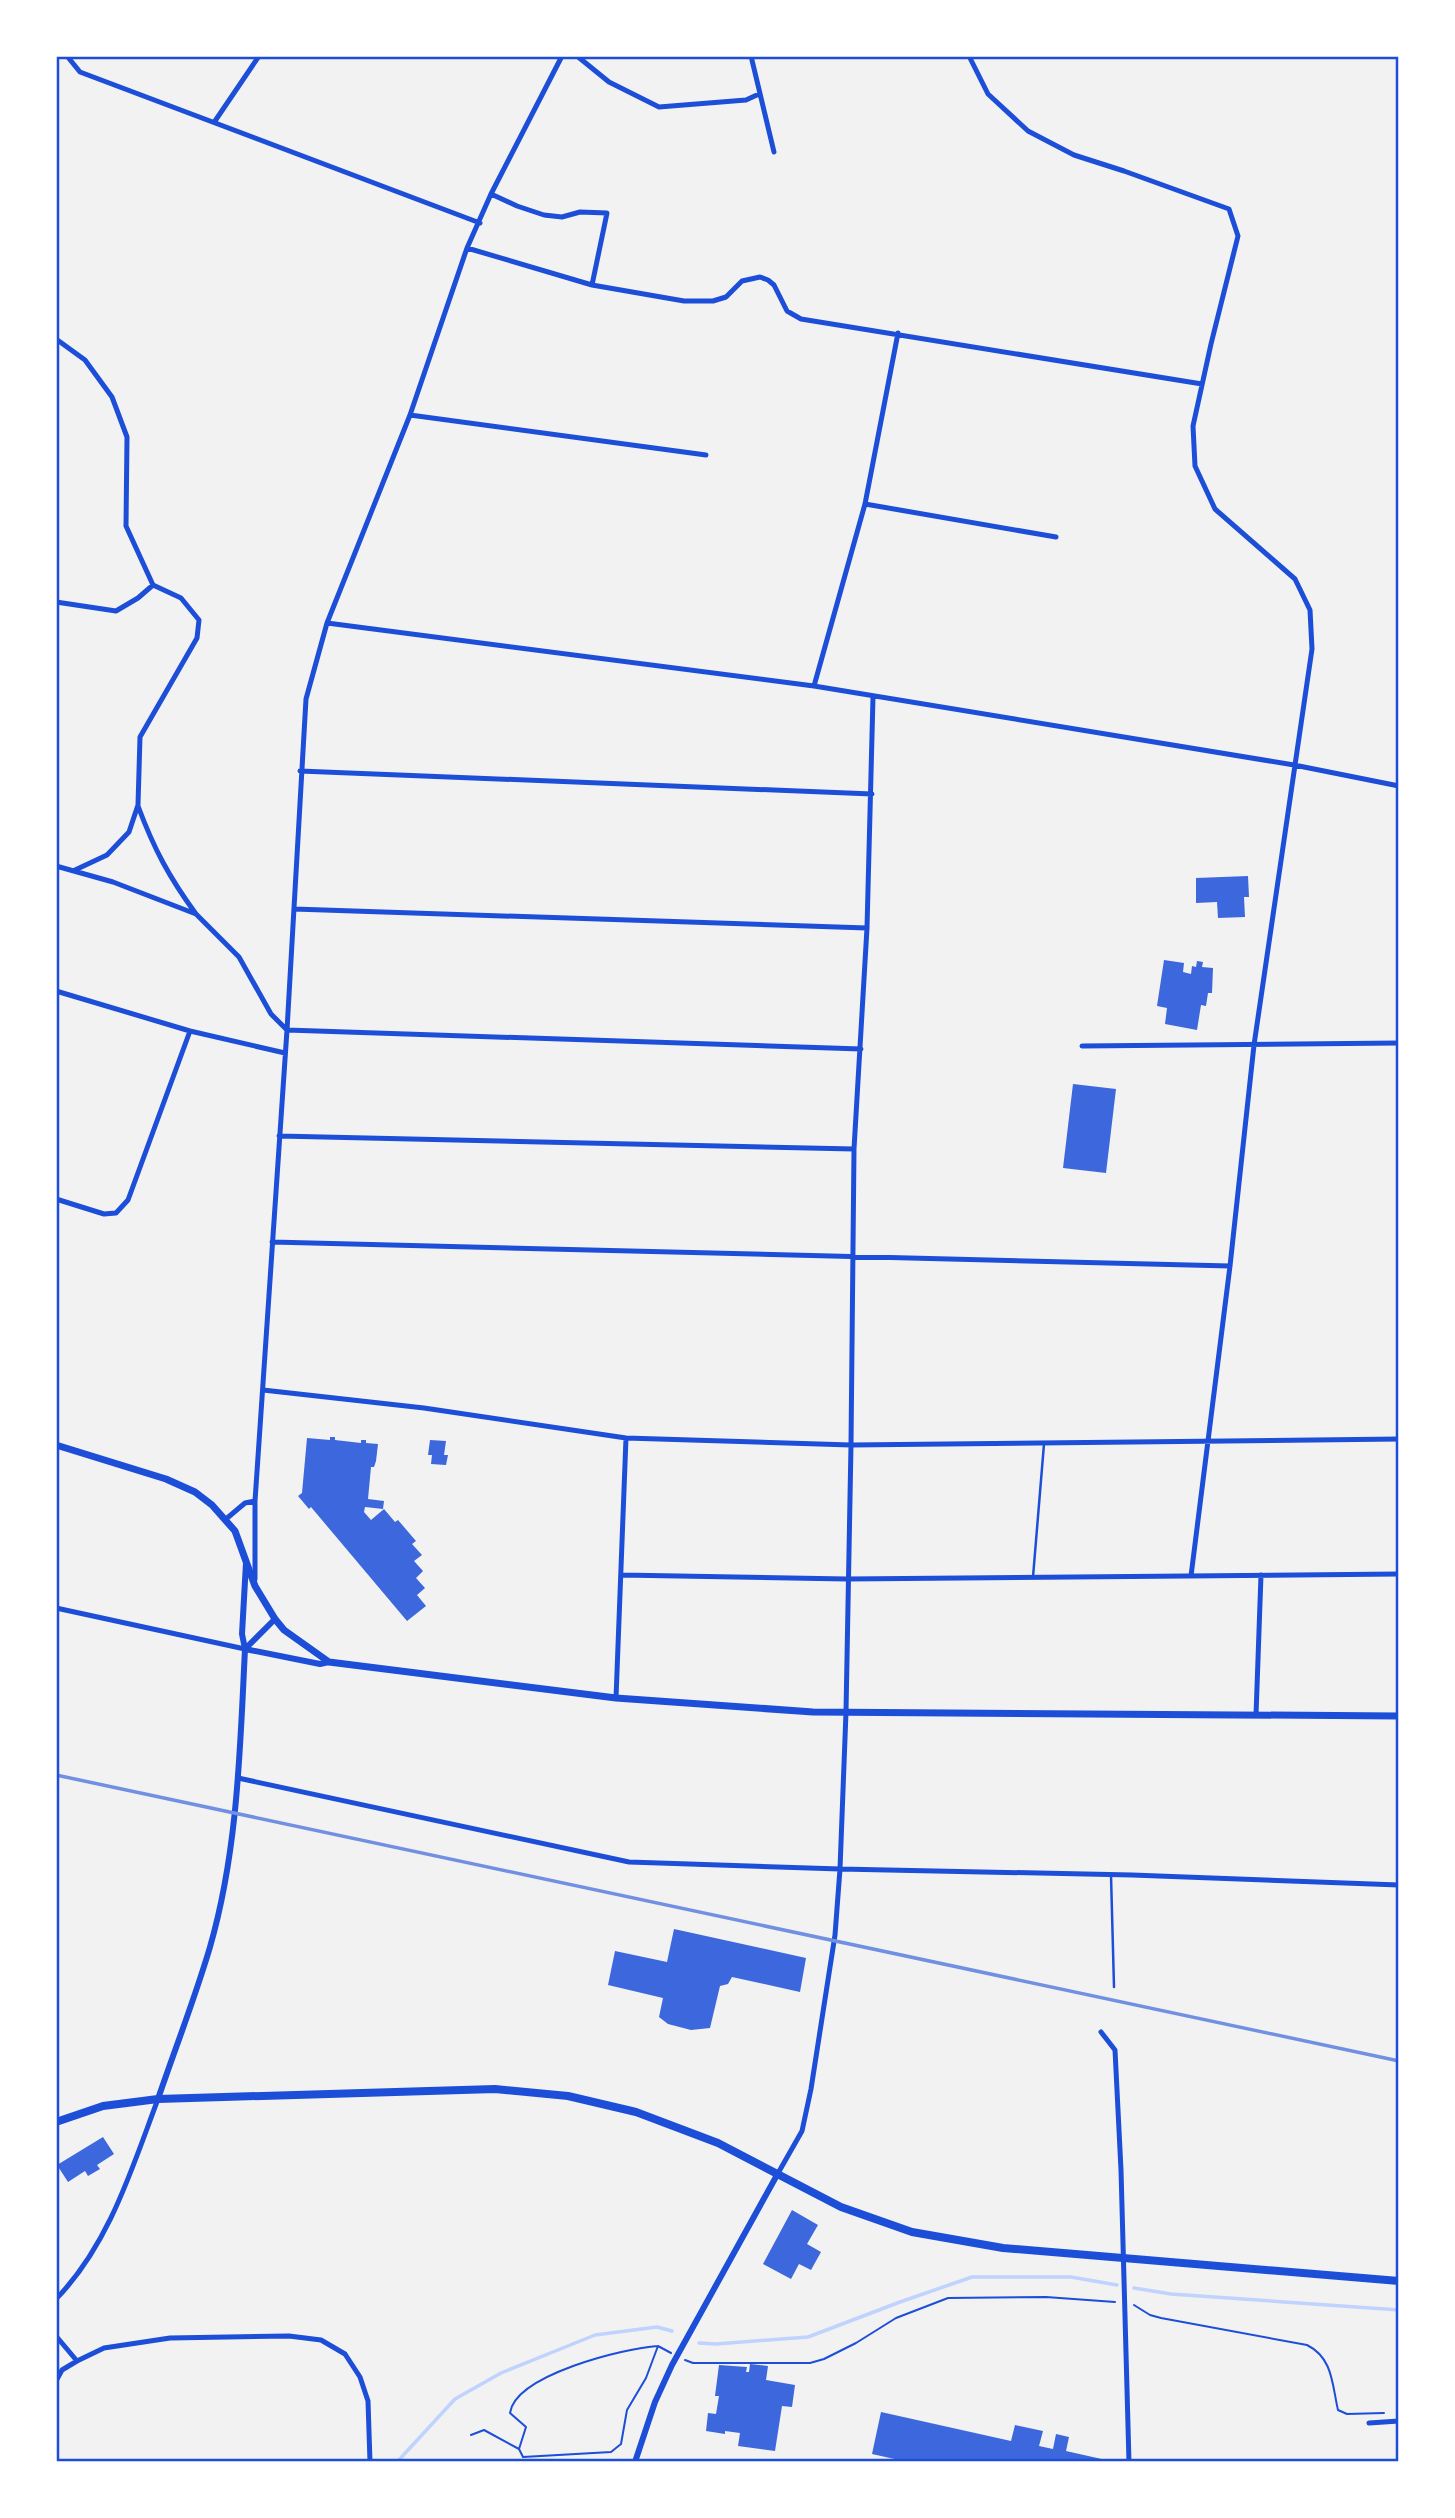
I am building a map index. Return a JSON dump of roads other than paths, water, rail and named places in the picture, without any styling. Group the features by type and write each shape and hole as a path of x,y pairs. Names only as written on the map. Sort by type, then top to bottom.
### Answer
{"main road":[{"path":"56,1445 166,1479 195,1492 212,1505 226,1519 240,1540 255,1586 275,1619 284,1630 329,1662 615,1699 730,1708 846,1712 1399,1716"},
{"path":"56,2122 103,2106 158,2099 495,2089 568,2096 636,2112 718,2143 841,2207 912,2232 975,2245 1399,2281"}],"street":[{"path":"67,56 80,72 480,223"},
{"path":"215,121 259,56"},
{"path":"255,1586 255,1501 306,699 327,624 410,415 467,248 491,194 562,56"},
{"path":"577,56 609,82 659,107 746,100 759,94"},
{"path":"751,56 774,152"},
{"path":"969,56 988,94 1028,131 1074,155 1229,209 1238,236 1193,426 1195,466 1215,509 1295,579 1310,610 1312,649 1254,1045 1230,1266 1191,1576"},
{"path":"491,194 544,215 562,217 580,212 607,213 593,285"},
{"path":"467,248 593,285 684,301 713,301 726,296 742,281 760,277 774,285 788,311 801,319 1202,384"},
{"path":"814,686 865,504 898,333"},
{"path":"56,339 85,360 112,397 127,437 126,526 153,585 181,598 199,620 197,638 140,737 138,805 129,832 107,855 75,870"},
{"path":"410,415 706,456"},
{"path":"865,504 1056,537"},
{"path":"56,603 116,611 153,585"},
{"path":"327,624 814,686 1294,765 1399,786"},
{"path":"635,2462 654,2402 672,2365 802,2131 835,1935 846,1712 852,1445 854,1149 867,928 873,697"},
{"path":"300,771 872,794"},
{"path":"138,805 168,876 195,914 239,957 271,1014 287,1030 861,1049"},
{"path":"56,866 75,870 195,914"},
{"path":"294,909 867,928"},
{"path":"56,991 190,1031 285,1053"},
{"path":"56,1199 104,1214 116,1213 128,1200 190,1031"},
{"path":"1082,1046 1399,1043"},
{"path":"279,1136 854,1149"},
{"path":"272,1242 1230,1266"},
{"path":"263,1390 424,1408 626,1438 852,1445 1399,1439"},
{"path":"615,1699 626,1438"},
{"path":"226,1519 246,1503 255,1501"},
{"path":"56,2299 75,2280 105,2231 158,2099 210,1946 225,1874 238,1778 245,1649 242,1634 246,1559"},
{"path":"621,1575 847,1578 1399,1574"},
{"path":"1256,1715 1261,1575"},
{"path":"56,1608 320,1664 329,1662"},
{"path":"245,1649 275,1619"},
{"path":"238,1778 629,1862 1399,1885"},
{"path":"1101,2032 1115,2050 1126,2302 1129,2462"},
{"path":"56,2336 77,2361"},
{"path":"56,2381 62,2370 104,2348 170,2338 289,2336 321,2340 345,2354 360,2377 368,2401 370,2462"},
{"path":"1368,2423 1399,2421"}],"lane":[{"path":"1033,1577 1045,1443"},
{"path":"1111,1875 1114,1987"}],"waterway":[{"path":"699,2343 808,2337 972,2277 1071,2277 1117,2285"},
{"path":"1134,2288 1171,2294 1399,2310"},
{"path":"397,2462 455,2399 501,2373 595,2335 657,2327 672,2331"}],"railway":[{"path":"56,1775 1399,2061"}]}
